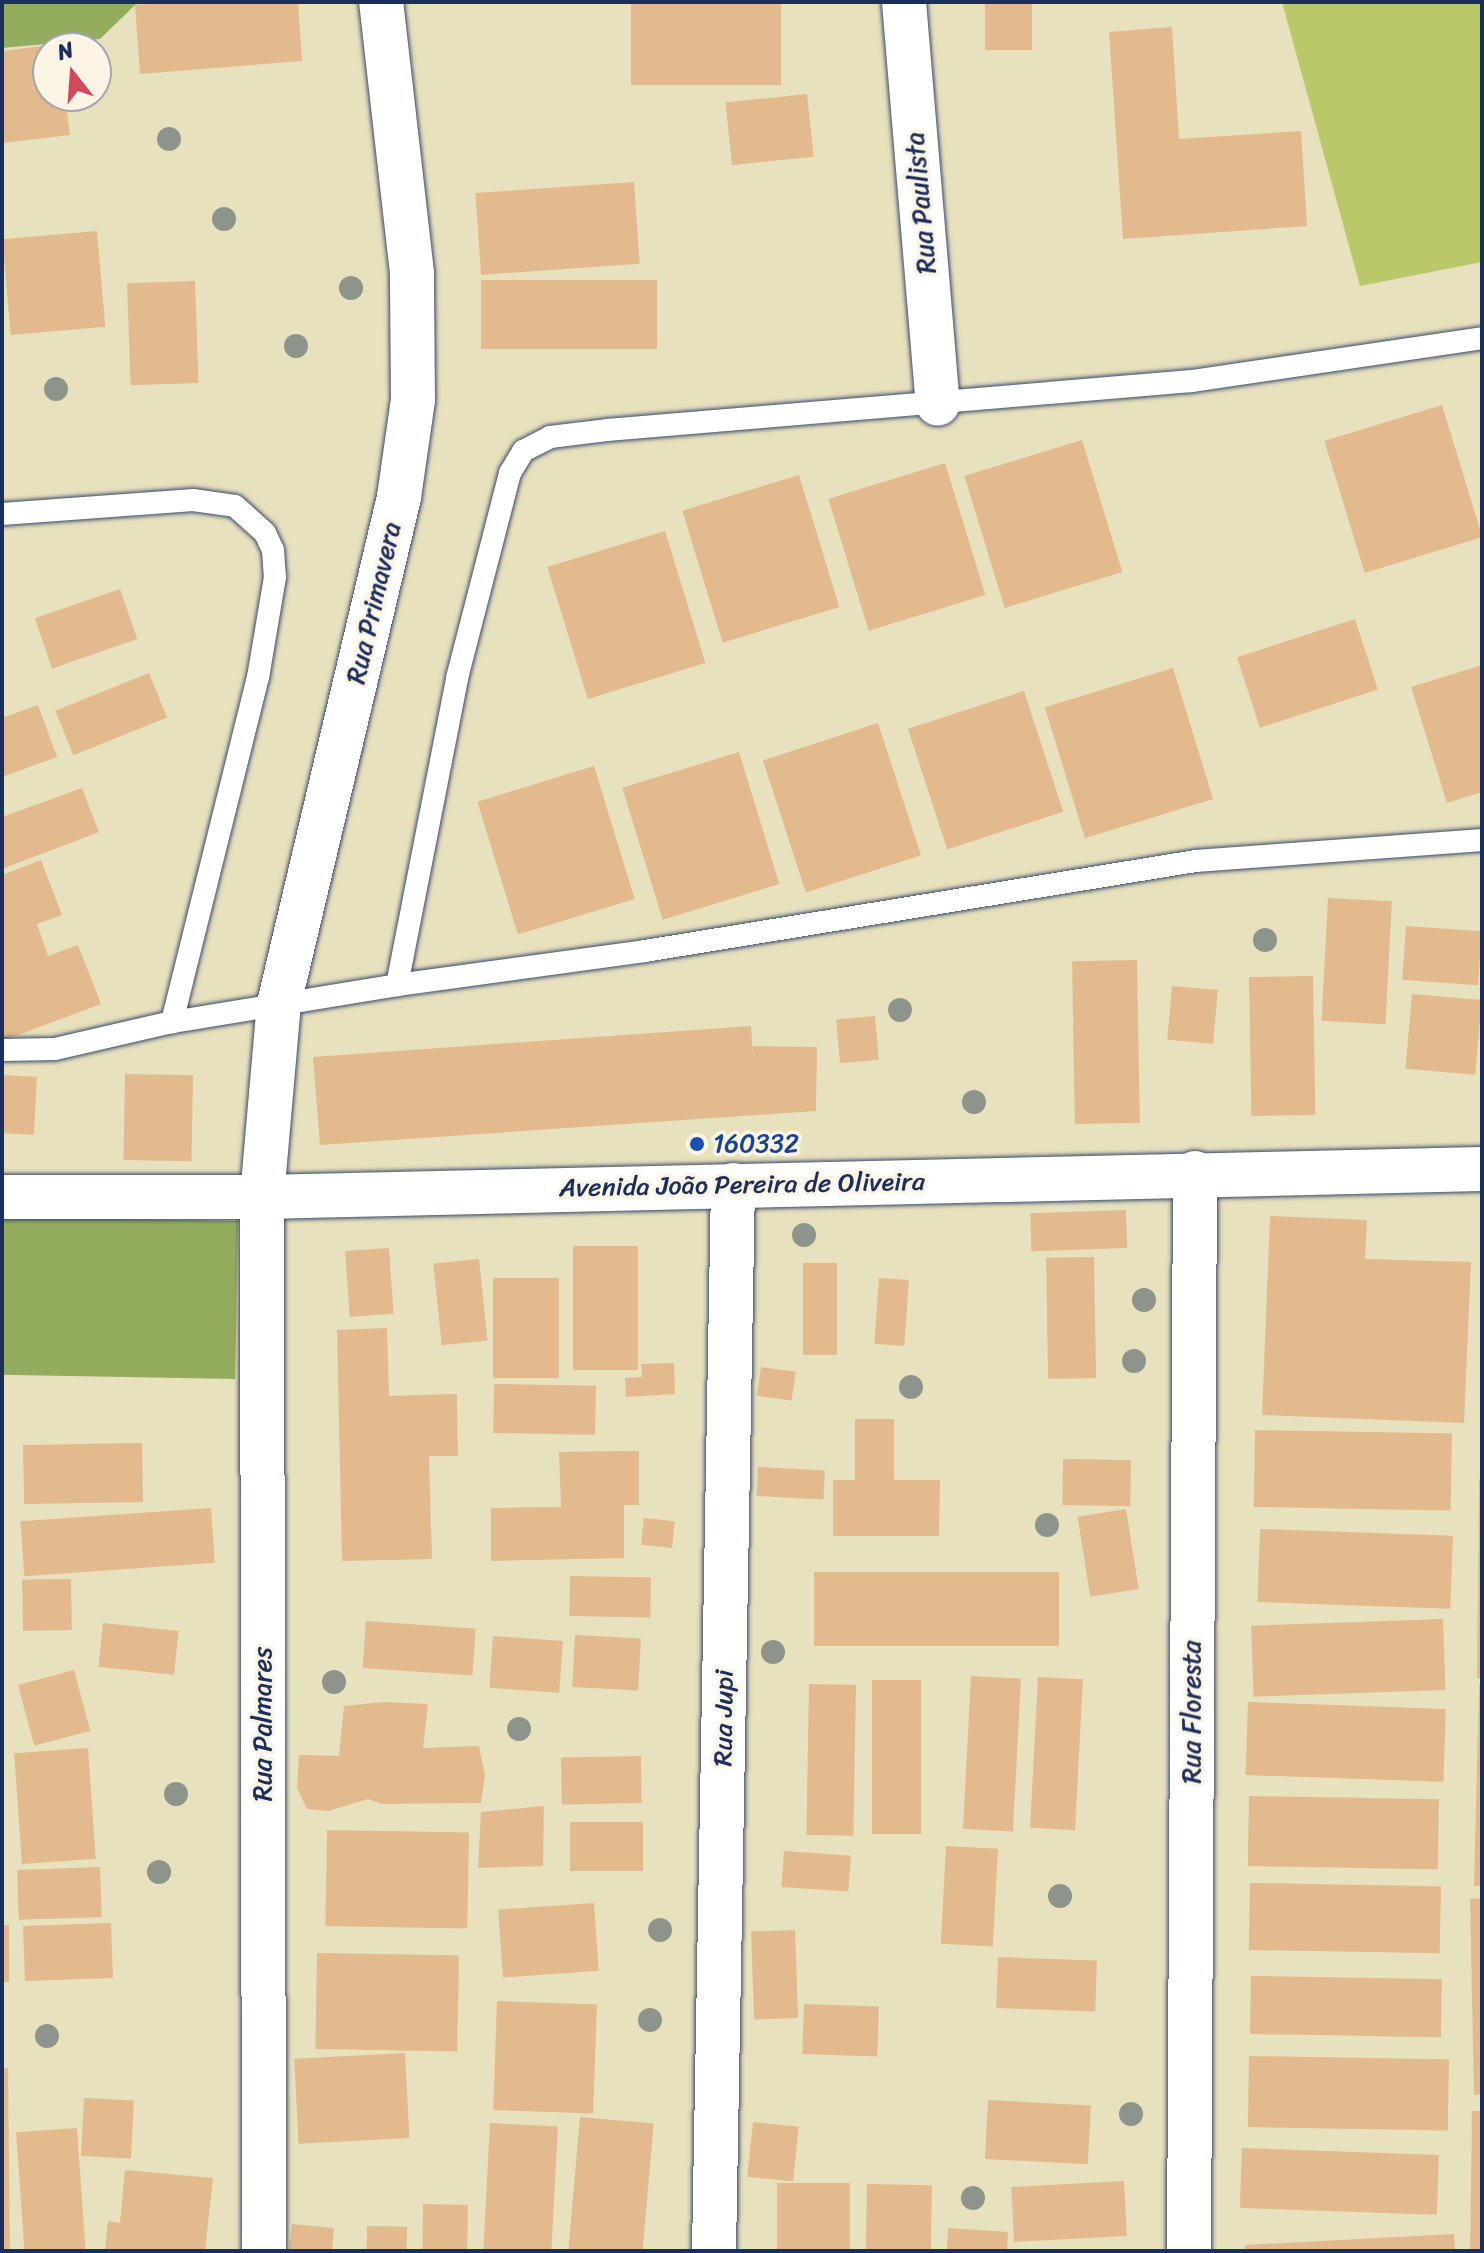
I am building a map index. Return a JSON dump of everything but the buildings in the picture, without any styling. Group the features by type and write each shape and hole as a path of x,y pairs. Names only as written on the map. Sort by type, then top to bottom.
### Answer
{"street":[{"name":"Rua Primavera","path":"262,1197 279,1004 399,497 413,400 412,273 381,2"},
{"name":"Rua Paulista","path":"904,2 938,404"},
{"name":"Avenida João Pereira de Oliveira","path":"2,1197 262,1197 1195,1173 1482,1169"},
{"name":"Rua Floresta","path":"1189,2251 1195,1173"},
{"name":"Rua Jupi","path":"714,2251 733,1185"},
{"name":"Rua Palmares","path":"262,1197 264,2251"}],"lane":[{"path":"397,985 457,678 510,473 523,451 550,437 607,430 1192,381 1482,338"},
{"path":"2,514 193,500 235,506 265,533 273,550 275,577 258,677 172,1022"},
{"path":"2,1050 55,1049 172,1022 279,1004 661,948 1196,861 1482,840"}],"green space":[{"path":"2,2 145,2 135,5 107,32 32,32 32,45 2,48"},
{"path":"1282,2 1482,2 1482,262 1360,286"},
{"path":"2,1217 238,1221 235,1379 2,1375"}],"place":[{"name":"160332","path":"697,1144"}]}
